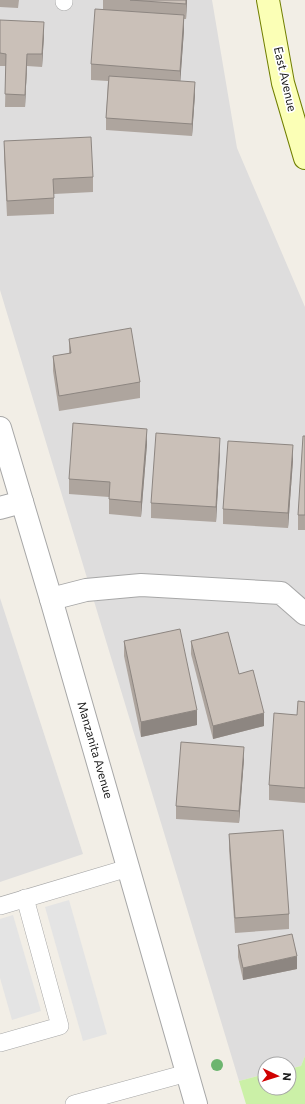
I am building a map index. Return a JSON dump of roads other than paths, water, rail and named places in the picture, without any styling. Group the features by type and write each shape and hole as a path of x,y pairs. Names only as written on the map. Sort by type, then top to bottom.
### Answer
{"main road":[{"name":"East Avenue","path":"268,0 283,83 305,158"}],"street":[{"name":"Manzanita Avenue","path":"0,428 51,599 187,1073"},
{"path":"0,508 22,502"},
{"path":"51,599 86,590 141,585 281,593 305,614"},
{"path":"187,1073 196,1104"}],"lane":[{"path":"0,906 128,868"},
{"path":"0,1043 60,1026 25,898"},
{"path":"74,1104 187,1073"}]}
